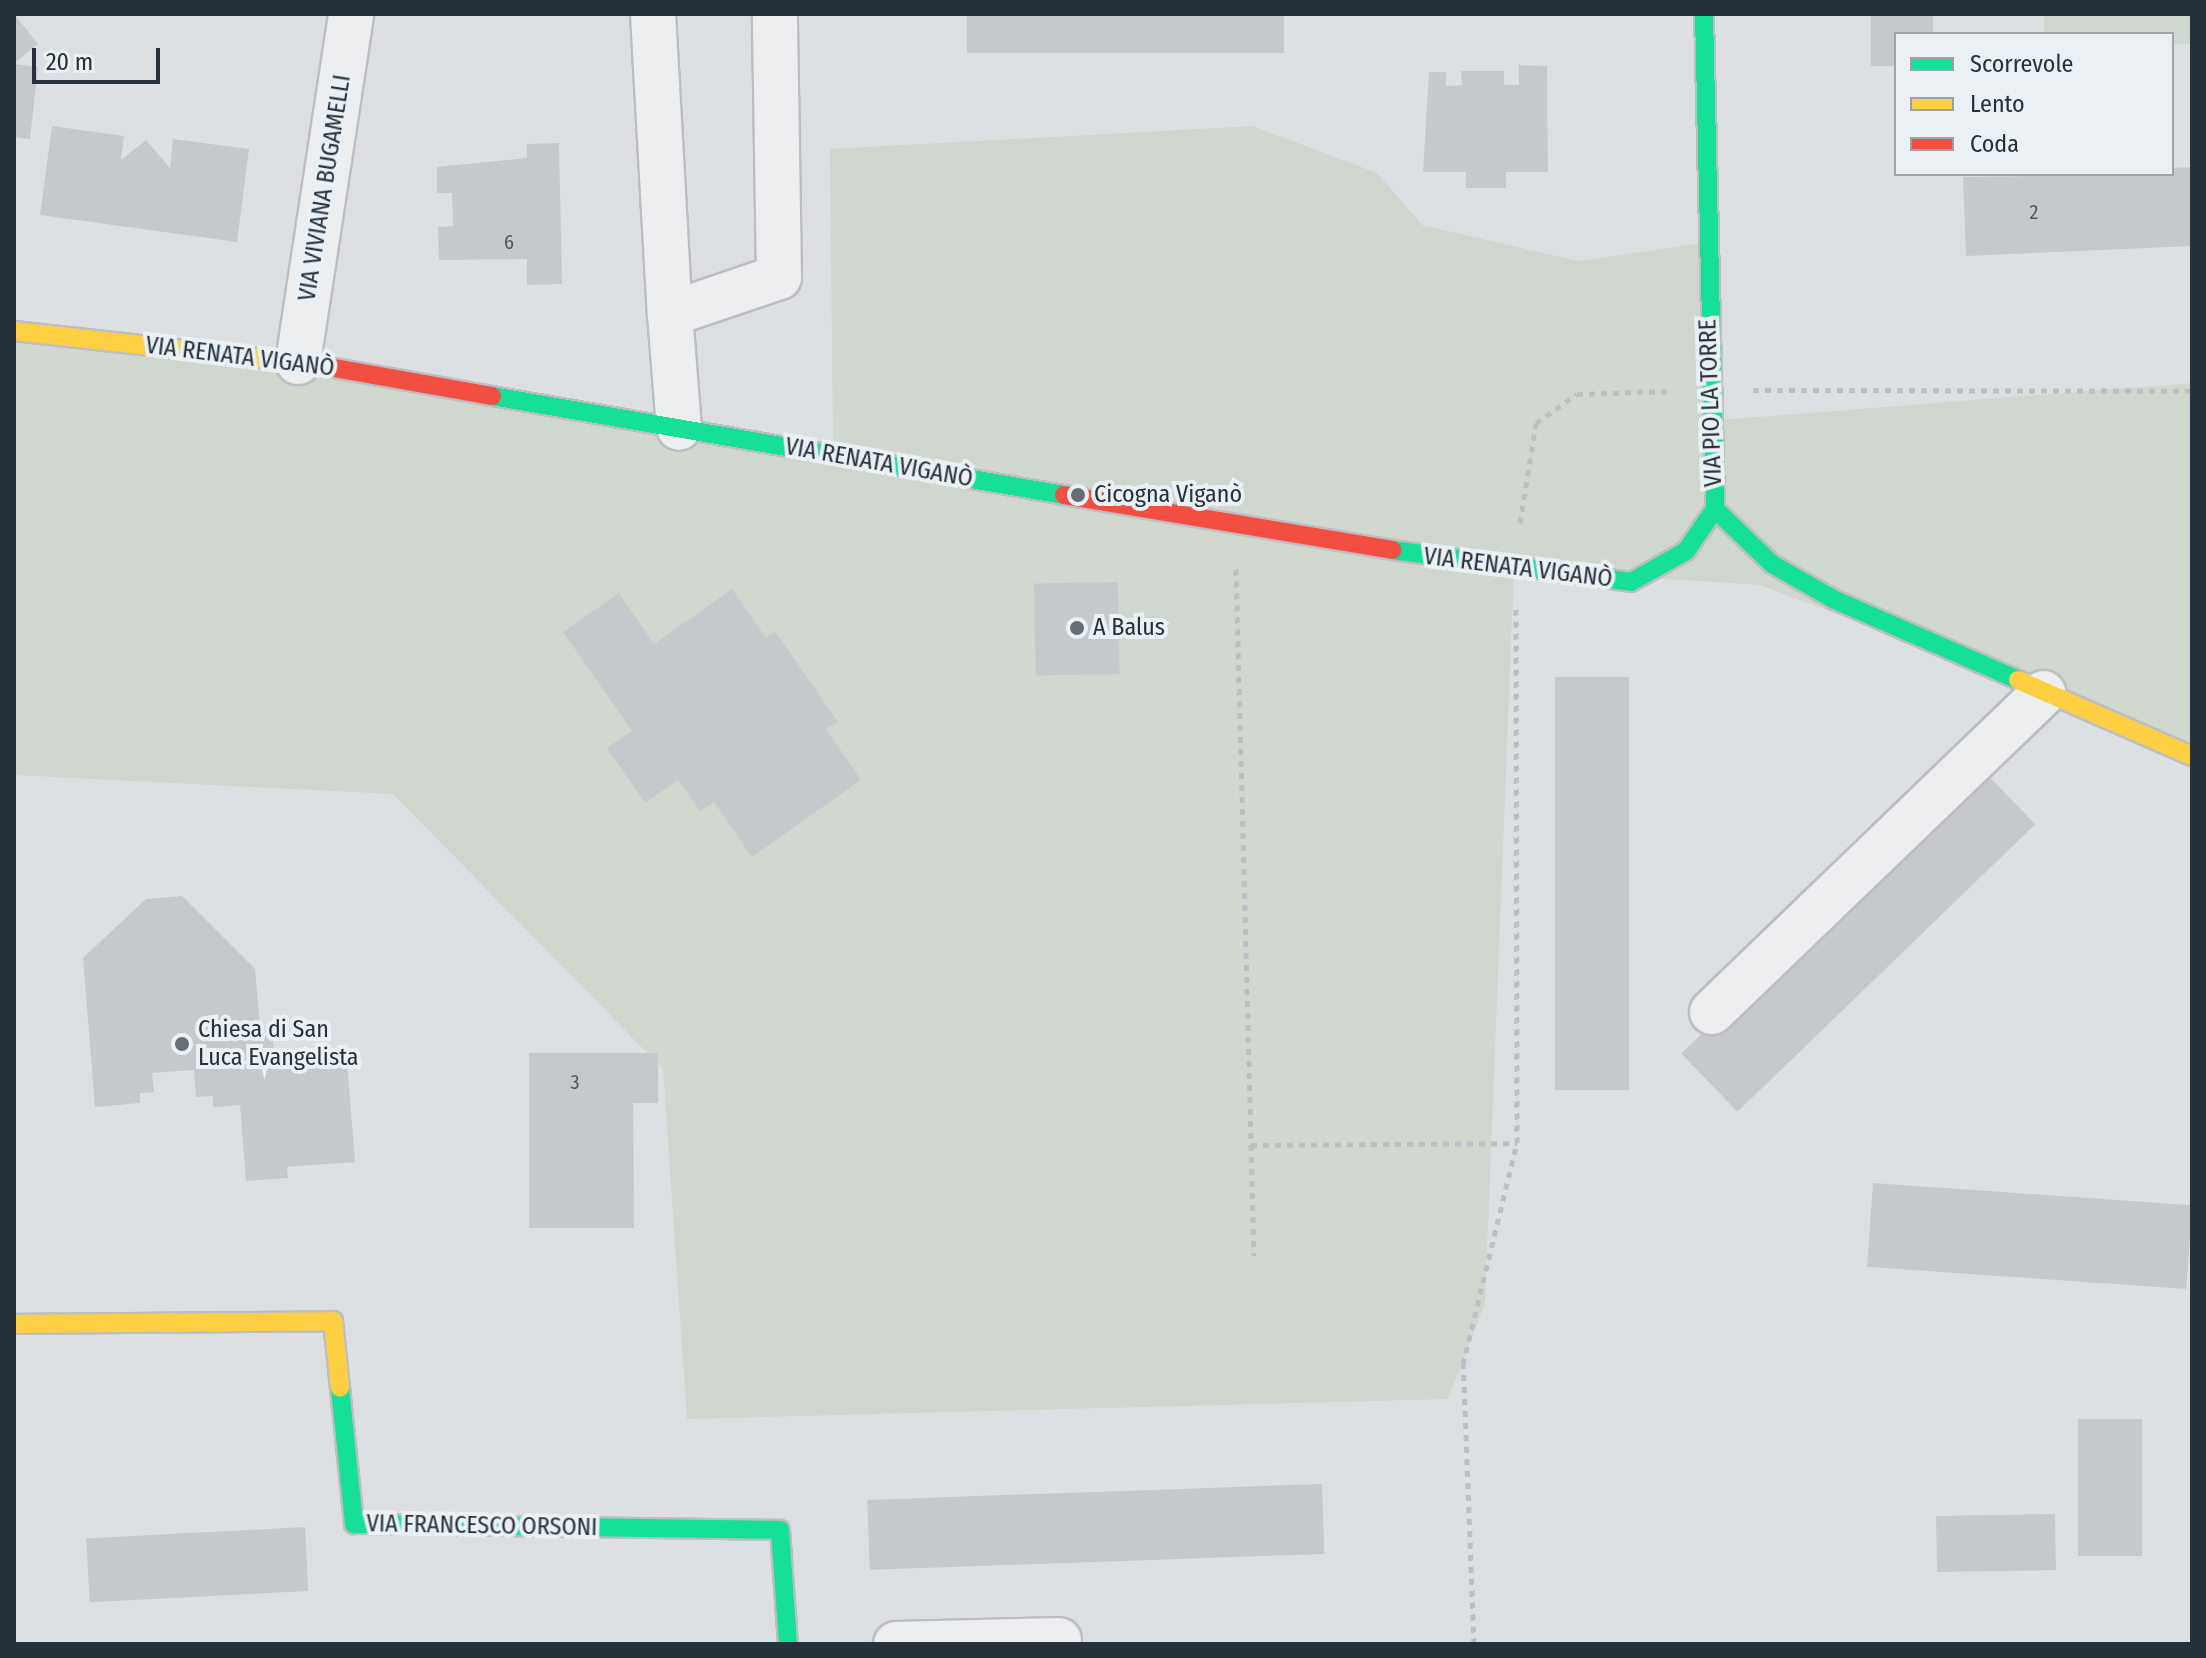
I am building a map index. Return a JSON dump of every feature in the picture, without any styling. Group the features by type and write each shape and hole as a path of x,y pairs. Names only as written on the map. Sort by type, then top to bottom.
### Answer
{"street":[{"name":"VIA VIVIANA BUGAMELLI","path":"298,362 351,14"},
{"path":"653,14 679,428"},
{"path":"670,314 779,277 775,14"},
{"name":"VIA PIO LA TORRE","path":"1704,14 1708,389 1715,509 1772,564 1833,599 2192,756"},
{"name":"VIA RENATA VIGANÒ","path":"14,331 298,362 1234,524 1516,569 1631,582 1686,551 1715,509"},
{"path":"1712,1012 2043,693"},
{"name":"VIA FRANCESCO ORSONI","path":"14,1324 333,1321 354,1524 780,1530 788,1644"},
{"path":"896,1644 1059,1640"}],"path":[{"path":"1474,1644 1463,1364 1517,1143 1516,569 1536,423 1577,394 1708,389 2192,391"},
{"path":"1234,524 1254,1256"},
{"path":"1251,1145 1517,1143"}],"shaded area":[{"path":"2044,14 2192,14 2192,44 2174,44 2174,32 2044,32"},
{"path":"1253,126 1377,173 1422,225 1578,261 1710,242 1719,420 2192,383 2192,748 1760,585 1514,569 1485,1303 1448,1399 687,1419 663,1069 393,794 14,775 14,326 833,452 830,149"}],"building":[{"path":"14,14 38,44 14,63"},
{"path":"967,14 1284,14 1284,53 967,53"},
{"path":"1871,14 1933,14 1933,32 1894,32 1894,66 1871,66"},
{"path":"14,64 38,67 30,139 14,137"},
{"path":"1519,65 1547,66 1548,172 1506,172 1506,188 1466,188 1466,172 1423,172 1429,72 1446,72 1446,86 1462,85 1461,71 1504,71 1504,85 1519,85"},
{"path":"52,126 124,136 121,160 146,140 170,168 173,139 249,149 237,242 40,215"},
{"path":"559,143 562,284 527,285 527,259 439,260 438,227 453,226 452,193 437,193 437,167 527,158 527,144"},
{"path":"2192,167 2192,246 1966,256 1963,177 2174,176 2174,168"},
{"name":"A Balus","path":"1118,582 1120,674 1036,675 1034,583"},
{"path":"732,589 766,638 775,631 838,722 826,729 861,780 752,857 714,802 700,811 678,780 645,803 607,748 632,731 563,632 619,593 654,644"},
{"path":"1555,677 1629,677 1629,1090 1555,1090"},
{"path":"1979,766 2035,824 1737,1112 1681,1054"},
{"name":"Chiesa di San Luca Evangelista","path":"182,896 255,969 260,1027 272,1026 275,1066 347,1061 355,1162 287,1167 288,1178 246,1181 240,1105 213,1107 213,1096 196,1097 194,1070 152,1073 154,1092 140,1093 140,1103 95,1107 83,958 146,899"},
{"path":"529,1053 658,1053 658,1103 633,1103 634,1228 529,1228"},
{"path":"1873,1183 2192,1205 2186,1289 1867,1267"},
{"path":"2078,1419 2142,1419 2142,1556 2078,1556"},
{"path":"1322,1484 1324,1554 870,1570 867,1500"},
{"path":"2055,1514 2056,1570 1937,1572 1936,1516"},
{"path":"305,1527 308,1591 90,1602 86,1538"}],"traffic: fast":[{"path":"1704,14 1715,509 1772,564 1833,599 2018,680"},
{"path":"492,396 1064,495"},
{"path":"1392,550 1631,582 1686,551 1715,509"},
{"path":"340,1388 354,1524 780,1530 788,1644"}],"traffic: slow":[{"path":"14,331 306,363"},
{"path":"2018,680 2192,756"},
{"path":"14,1324 333,1321 340,1388"}],"traffic: jam":[{"path":"306,363 492,396"},
{"path":"1064,495 1392,550"}],"place":[{"name":"Cicogna Viganò","path":"1078,495"},
{"name":"A Balus","path":"1077,628"},
{"name":"Chiesa di San Luca Evangelista","path":"182,1044"}]}
